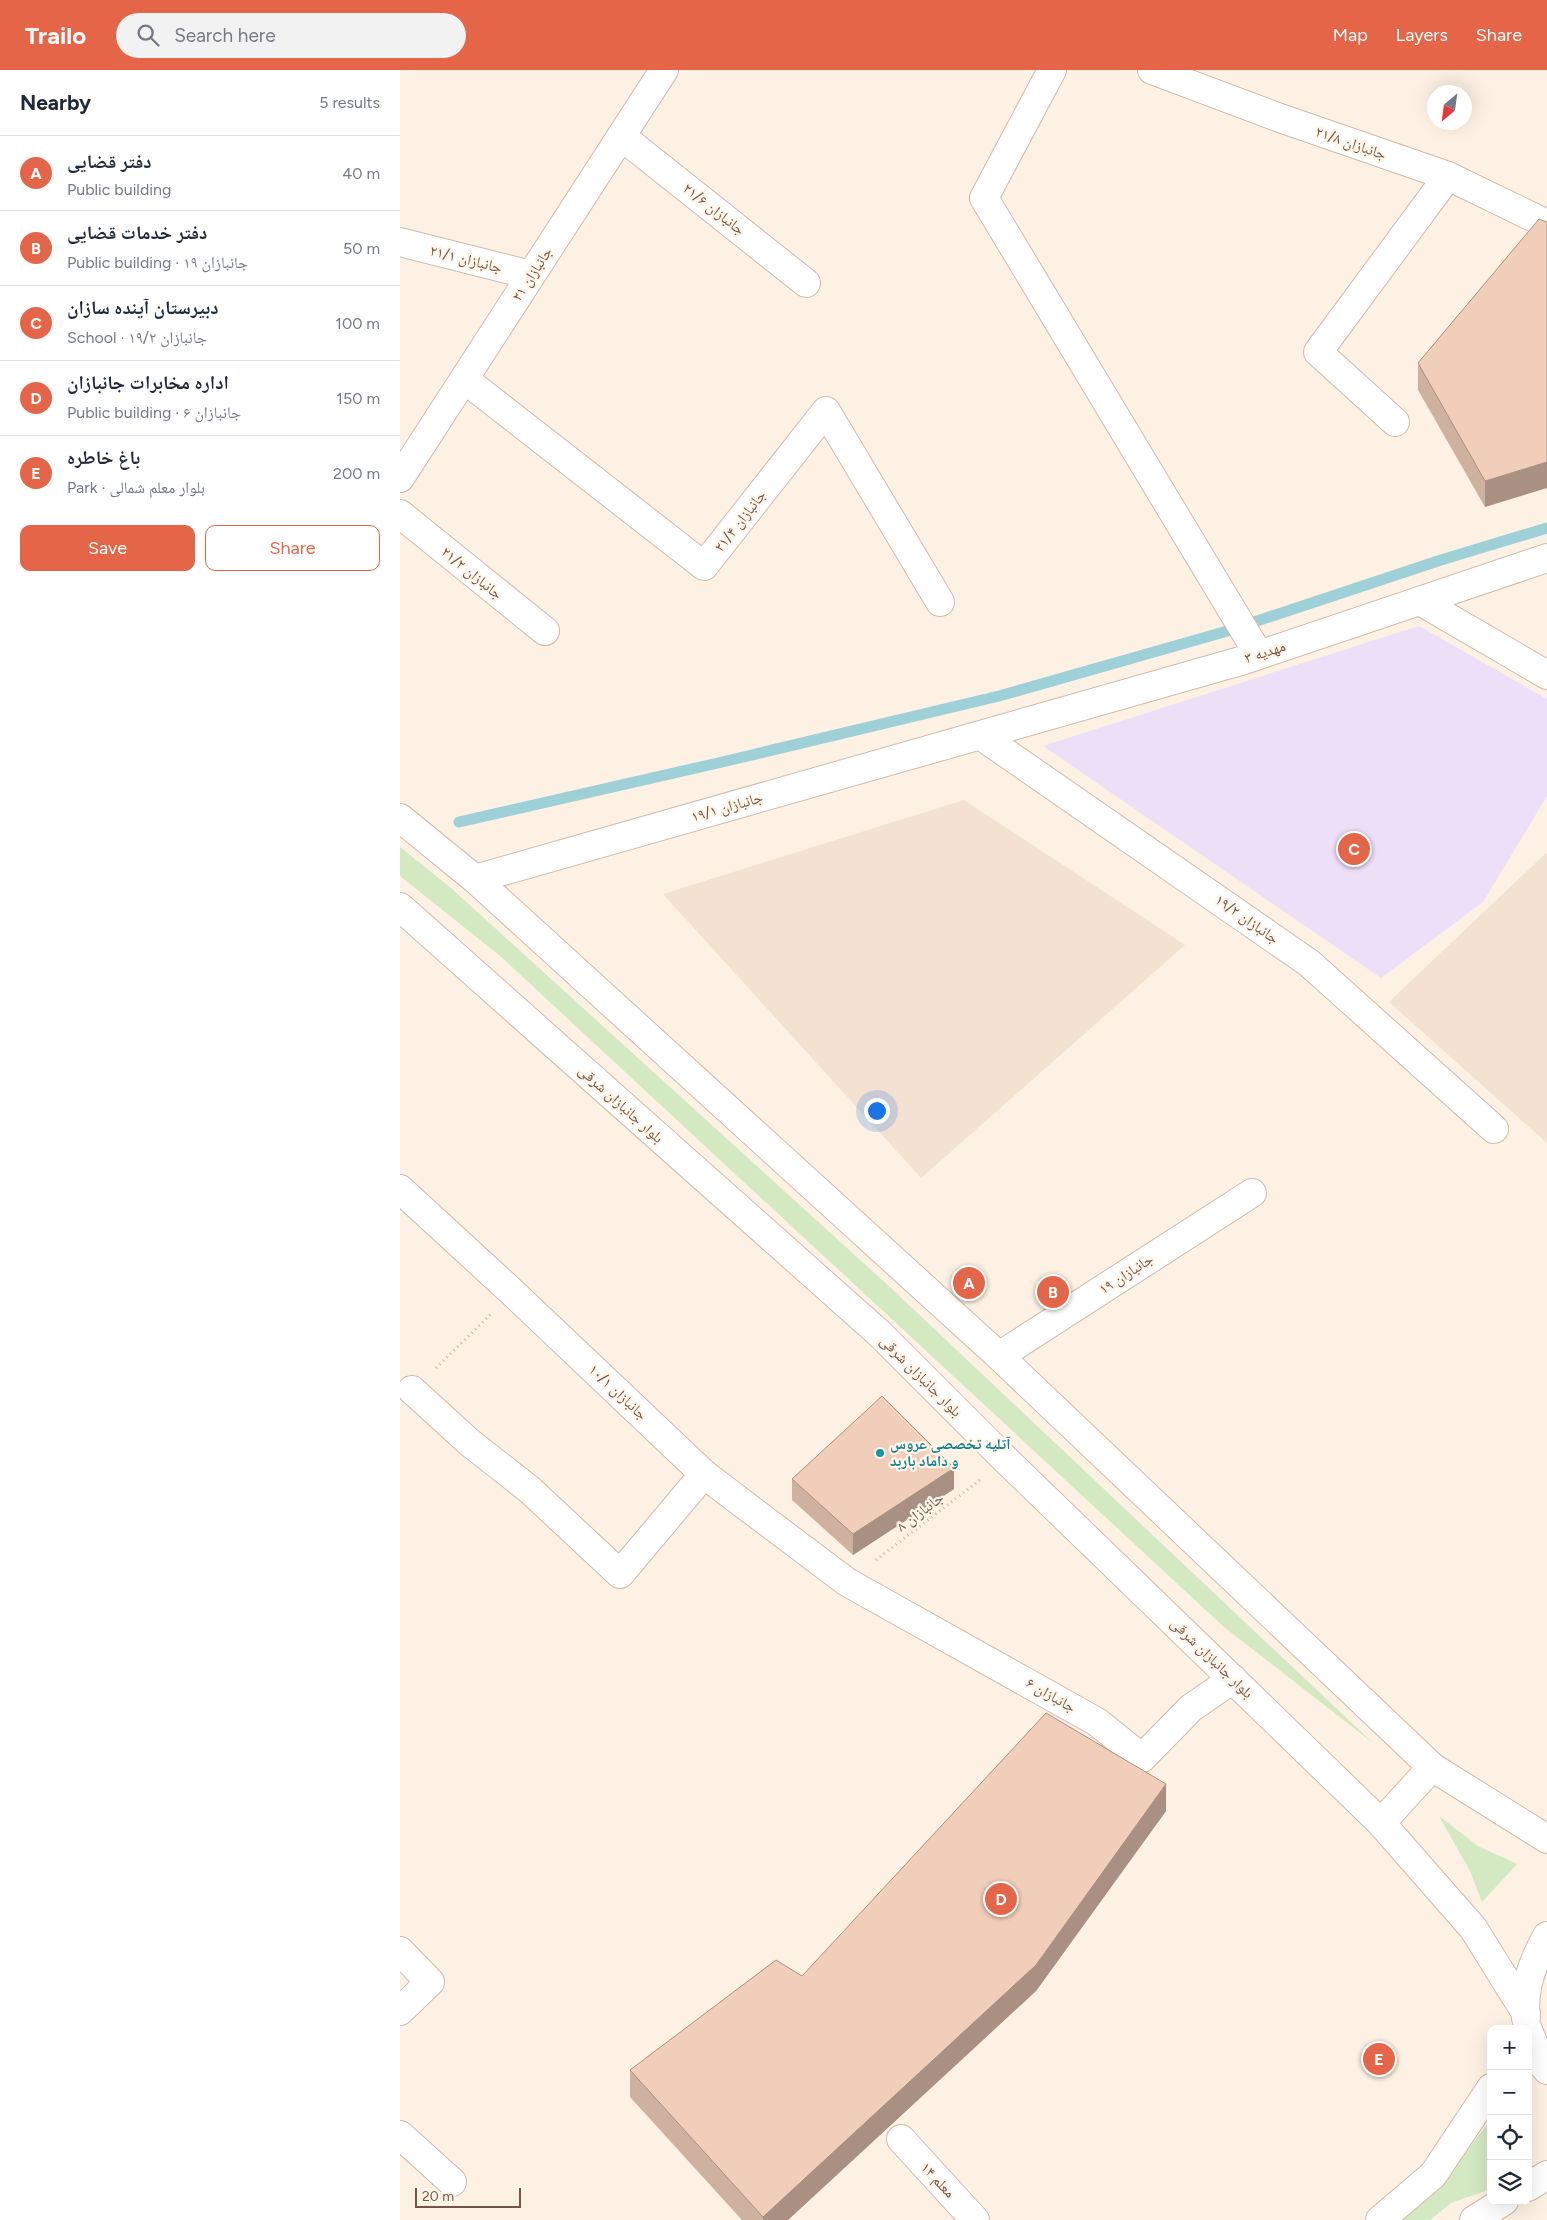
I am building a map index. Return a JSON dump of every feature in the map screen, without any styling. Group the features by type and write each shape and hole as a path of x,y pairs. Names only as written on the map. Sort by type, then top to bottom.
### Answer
{"street":[{"path":"1052,70 984,198 1259,655"},
{"name":"جانبازان ۲۱/۸","path":"1152,70 1280,118 1448,176 1547,224"},
{"name":"جانبازان ۲۱","path":"400,478 661,71"},
{"name":"جانبازان ۲۱/۶","path":"621,136 806,283"},
{"path":"1395,422 1318,352 1448,176"},
{"name":"جانبازان ۲۱/۱","path":"400,242 531,275"},
{"name":"جانبازان ۲۱/۴","path":"464,379 704,566 826,412 940,602"},
{"name":"جانبازان ۲۱/۲","path":"400,514 545,631"},
{"name":"مهدیه ۳","path":"980,735 1259,655 1547,558"},
{"path":"1420,601 1547,675"},
{"name":"جانبازان ۱۹/۱","path":"475,879 980,735"},
{"name":"جانبازان ۱۹/۲","path":"980,735 1309,962 1494,1129"},
{"path":"400,818 475,879 999,1356 1432,1767 1547,1839"},
{"name":"بلوار جانبازان شرقی","path":"400,907 880,1334 1006,1460 1381,1823 1473,1928 1527,2024 1542,2064 1547,2070"},
{"name":"جانبازان ۱۰/۱","path":"400,1189 704,1474 847,1582"},
{"name":"جانبازان ۱۹","path":"999,1356 1252,1193"},
{"path":"412,1390 469,1442 537,1496 620,1574 704,1474"},
{"name":"جانبازان ۶","path":"847,1582 1097,1722 1142,1758 1190,1708 1233,1678"},
{"path":"1381,1823 1432,1767"},
{"path":"1527,2024 1528,1983 1536,1955 1547,1936"},
{"path":"400,1951 430,1982 400,2011"},
{"path":"1380,2220 1433,2176 1487,2094"},
{"path":"400,2135 452,2182"},
{"name":"معلم ۱۴","path":"901,2139 975,2220"},
{"path":"1532,2184 1547,2175"},
{"path":"1474,2220 1498,2205"}],"path":[{"path":"412,1390 512,1292"},
{"name":"جانبازان ۸","path":"847,1582 1006,1460"}],"shaded area":[{"path":"1419,626 1547,699 1547,796 1483,902 1381,978 1043,746"},
{"path":"964,800 1185,945 921,1178 663,894"},
{"path":"1547,854 1547,1143 1389,1002"}],"green space":[{"path":"400,847 451,888 892,1289 1373,1743 1224,1627 499,955 400,876"},
{"path":"1439,1816 1478,1846 1517,1864 1482,1902 1470,1871"},
{"path":"1487,2124 1487,2190 1451,2203 1430,2220 1396,2220 1442,2183"}],"building":[{"path":"1539,219 1547,222 1547,462 1485,481 1418,363"},
{"name":"آتلیه تخصصی عروس و داماد باربد","path":"882,1396 954,1468 853,1534 792,1479"},
{"path":"1046,1713 1166,1784 1036,1965 763,2217 630,2070 776,1960 802,1976"}],"waterway":[{"path":"459,822 999,696 1224,632 1441,560 1547,528"}],"place":[{"name":"دبیرستان آینده سازان","path":"1354,849"},
{"name":"دفتر قضایی","path":"969,1283"},
{"name":"دفتر خدمات قضایی","path":"1053,1292"},
{"name":"آتلیه تخصصی عروس و داماد باربد","path":"880,1453"},
{"name":"اداره مخابرات جانبازان","path":"1001,1899"},
{"name":"باغ خاطره","path":"1379,2059"}]}
